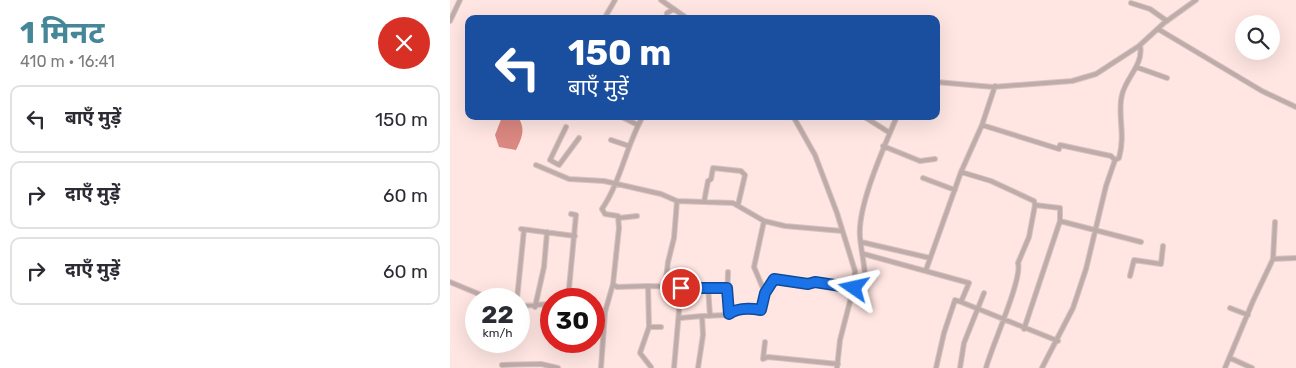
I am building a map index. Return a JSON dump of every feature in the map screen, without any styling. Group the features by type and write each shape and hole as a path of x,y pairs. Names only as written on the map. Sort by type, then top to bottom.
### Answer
{"street":[{"path":"450,21 460,0"},
{"path":"606,15 615,0"},
{"path":"661,0 682,15"},
{"path":"667,4 670,0"},
{"path":"940,82 995,86 1072,81 1096,74 1140,45 1167,21 1196,0"},
{"path":"1131,3 1150,9 1167,21"},
{"path":"667,15 674,9"},
{"path":"1158,29 1262,91 1296,107"},
{"path":"1042,368 1058,341 1077,295 1106,186 1115,160 1119,158 1124,133 1122,93 1142,53 1140,45"},
{"path":"1136,66 1167,78"},
{"path":"926,270 954,190 982,125 995,86"},
{"path":"628,120 638,125"},
{"path":"637,216 619,218 602,213 641,120"},
{"path":"765,342 763,359 768,357 838,366 840,340 854,288 855,270 842,231 815,155 795,120"},
{"path":"869,120 890,133"},
{"path":"855,277 865,275 864,254 860,236 864,211 883,146 895,120"},
{"path":"982,125 1058,150 1060,145 1072,147 1110,156 1115,160"},
{"path":"566,127 550,160 559,165 579,138"},
{"path":"610,140 629,146"},
{"path":"883,146 920,161 936,159"},
{"path":"536,165 569,178 604,181 661,194 677,202 719,201 738,205 764,221 802,228 842,231"},
{"path":"704,202 708,181 711,179 713,168 731,169 741,171 745,175 738,205"},
{"path":"961,172 990,181 1034,201 1035,205 1029,237 1018,263 1020,268 1017,283 986,368"},
{"path":"923,178 954,190"},
{"path":"665,287 668,262 674,238 677,202"},
{"path":"1024,329 1060,221 1060,208 1035,205"},
{"path":"569,288 576,215 571,214"},
{"path":"605,312 612,284 619,218"},
{"path":"764,221 754,267 765,293"},
{"path":"1060,221 1141,242"},
{"path":"1225,368 1248,315 1252,300 1273,259 1275,222"},
{"path":"518,288 522,229 574,236"},
{"path":"535,307 544,267 547,232"},
{"path":"862,242 930,258"},
{"path":"1130,276 1134,260 1161,264 1163,246"},
{"path":"864,254 969,283 960,302"},
{"path":"1273,259 1296,258"},
{"path":"728,272 729,314"},
{"path":"680,318 729,314 734,310 750,308 759,311 765,293 774,279 808,284 815,282 854,288"},
{"path":"450,282 465,288"},
{"path":"612,284 617,287 727,288"},
{"path":"648,286 649,328 640,353 651,367"},
{"path":"708,287 710,316"},
{"path":"674,368 680,318 681,288"},
{"path":"960,368 964,343 984,293"},
{"path":"936,368 944,333 955,300 1058,341"},
{"path":"530,307 540,306"},
{"path":"1230,308 1248,315"},
{"path":"698,368 703,335 702,316"},
{"path":"649,328 661,327"},
{"path":"601,368 602,353"},
{"path":"1230,358 1252,368"},
{"path":"502,365 542,364 558,368"}],"shaded area":[{"path":"501,120 520,120 522,134 516,150 499,147 495,135"}],"route":[{"path":"681,288 727,288 729,314 734,310 750,308 761,310 765,293 770,288 774,279 808,284 815,282 854,288"}]}
